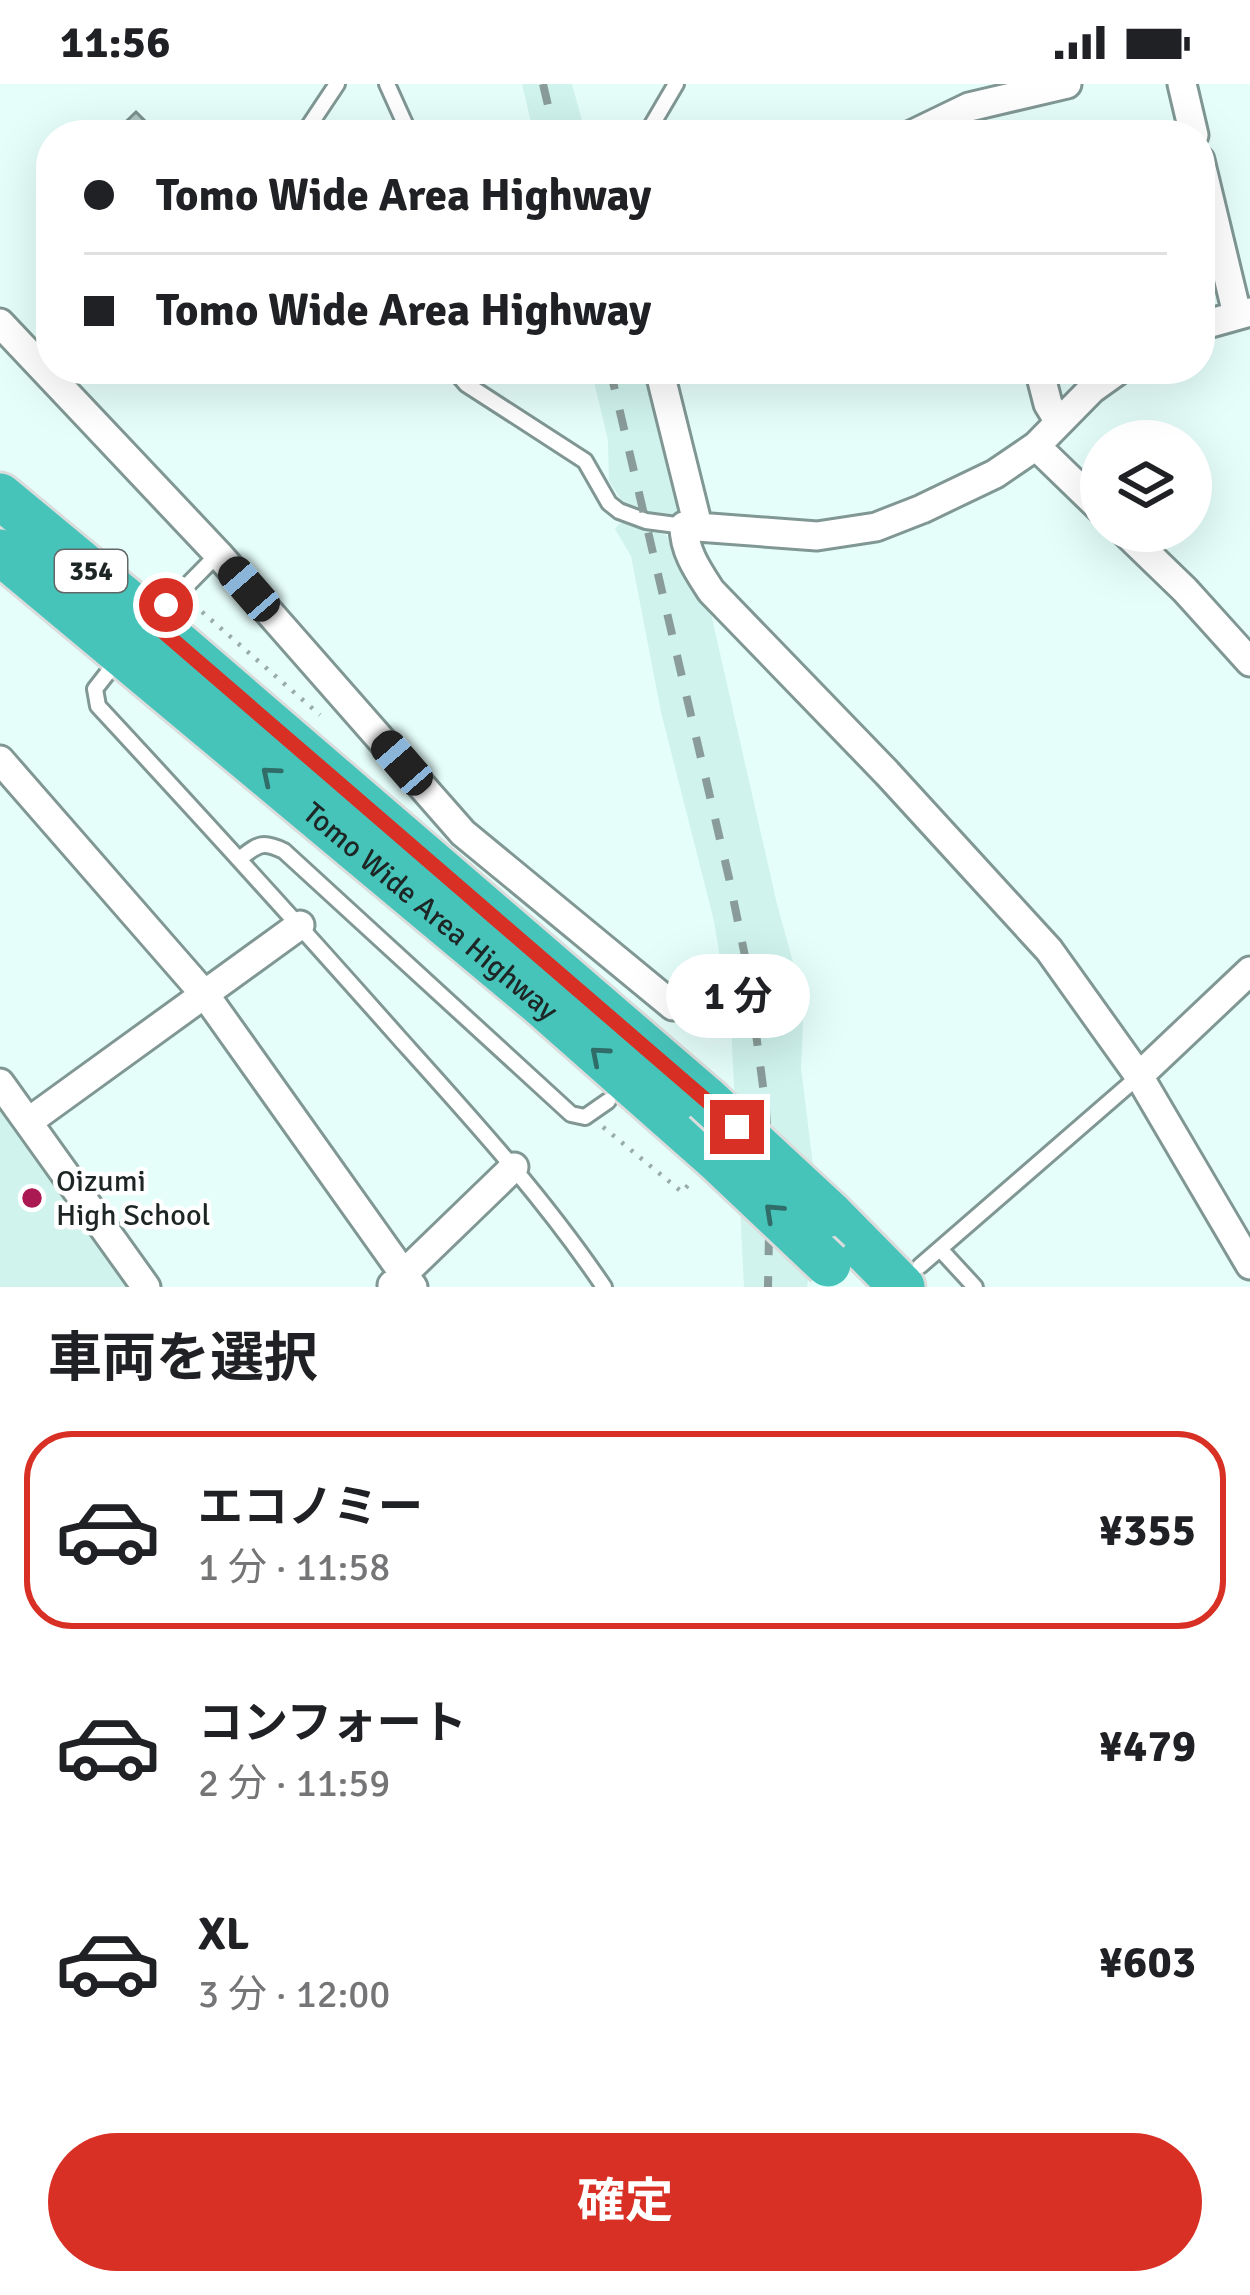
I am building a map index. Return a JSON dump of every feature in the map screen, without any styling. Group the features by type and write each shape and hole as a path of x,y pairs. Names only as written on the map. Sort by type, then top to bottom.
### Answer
{"highway":[{"name":"Tomo Wide Area Highway","path":"0,496 137,638 538,1001 704,1172 840,1275"},
{"name":"Tomo Wide Area Highway","path":"0,552 137,638 706,1099 830,1214 911,1277"}],"street":[{"path":"948,84 968,120"},
{"path":"941,120 963,109 1067,84"},
{"path":"1182,84 1190,120"},
{"path":"1215,212 1244,313 1215,322"},
{"path":"0,323 36,361"},
{"path":"58,384 218,554 463,833 674,1017"},
{"path":"661,384 691,526 687,549 711,591 1049,950 1139,1076 1250,1264"},
{"path":"1043,384 1059,422"},
{"path":"691,526 817,536 876,527 995,474 1036,446 1099,384"},
{"path":"1036,446 1080,489"},
{"path":"1146,552 1250,662"},
{"path":"0,760 206,996 402,1283 514,1167"},
{"path":"28,1122 299,926"},
{"path":"1139,1076 1250,971"},
{"path":"0,1083 146,1287"}],"lane":[{"path":"313,120 337,84"},
{"path":"387,84 403,120"},
{"path":"655,120 676,84"},
{"path":"466,384 585,461 609,503 619,511 646,521 691,526"},
{"path":"218,554 95,689 98,706 514,1167 604,1287"},
{"path":"239,859 257,845 270,844 284,851 571,1114 586,1118 608,1101"},
{"path":"911,1277 1139,1076"},
{"path":"940,1249 975,1287"}],"path":[{"path":"613,1133 682,1192 704,1172"}],"shaded area":[{"path":"522,84 572,84 582,120 530,120"},
{"path":"595,384 649,384 682,504 673,518 624,504 609,481 608,440"},
{"path":"626,522 666,535 709,605 804,1002 801,1068 819,1214 807,1287 744,1287 731,1025 714,921 661,712 631,556 615,529"},
{"name":"Oizumi High School","path":"0,1108 129,1287 0,1287"}],"railway":[{"path":"543,84 551,120"},
{"path":"614,384 747,966 766,1109 768,1287"}],"place":[{"name":"Oizumi High School","path":"32,1198"}],"route":[{"path":"166,605 152,622 737,1127"}]}
